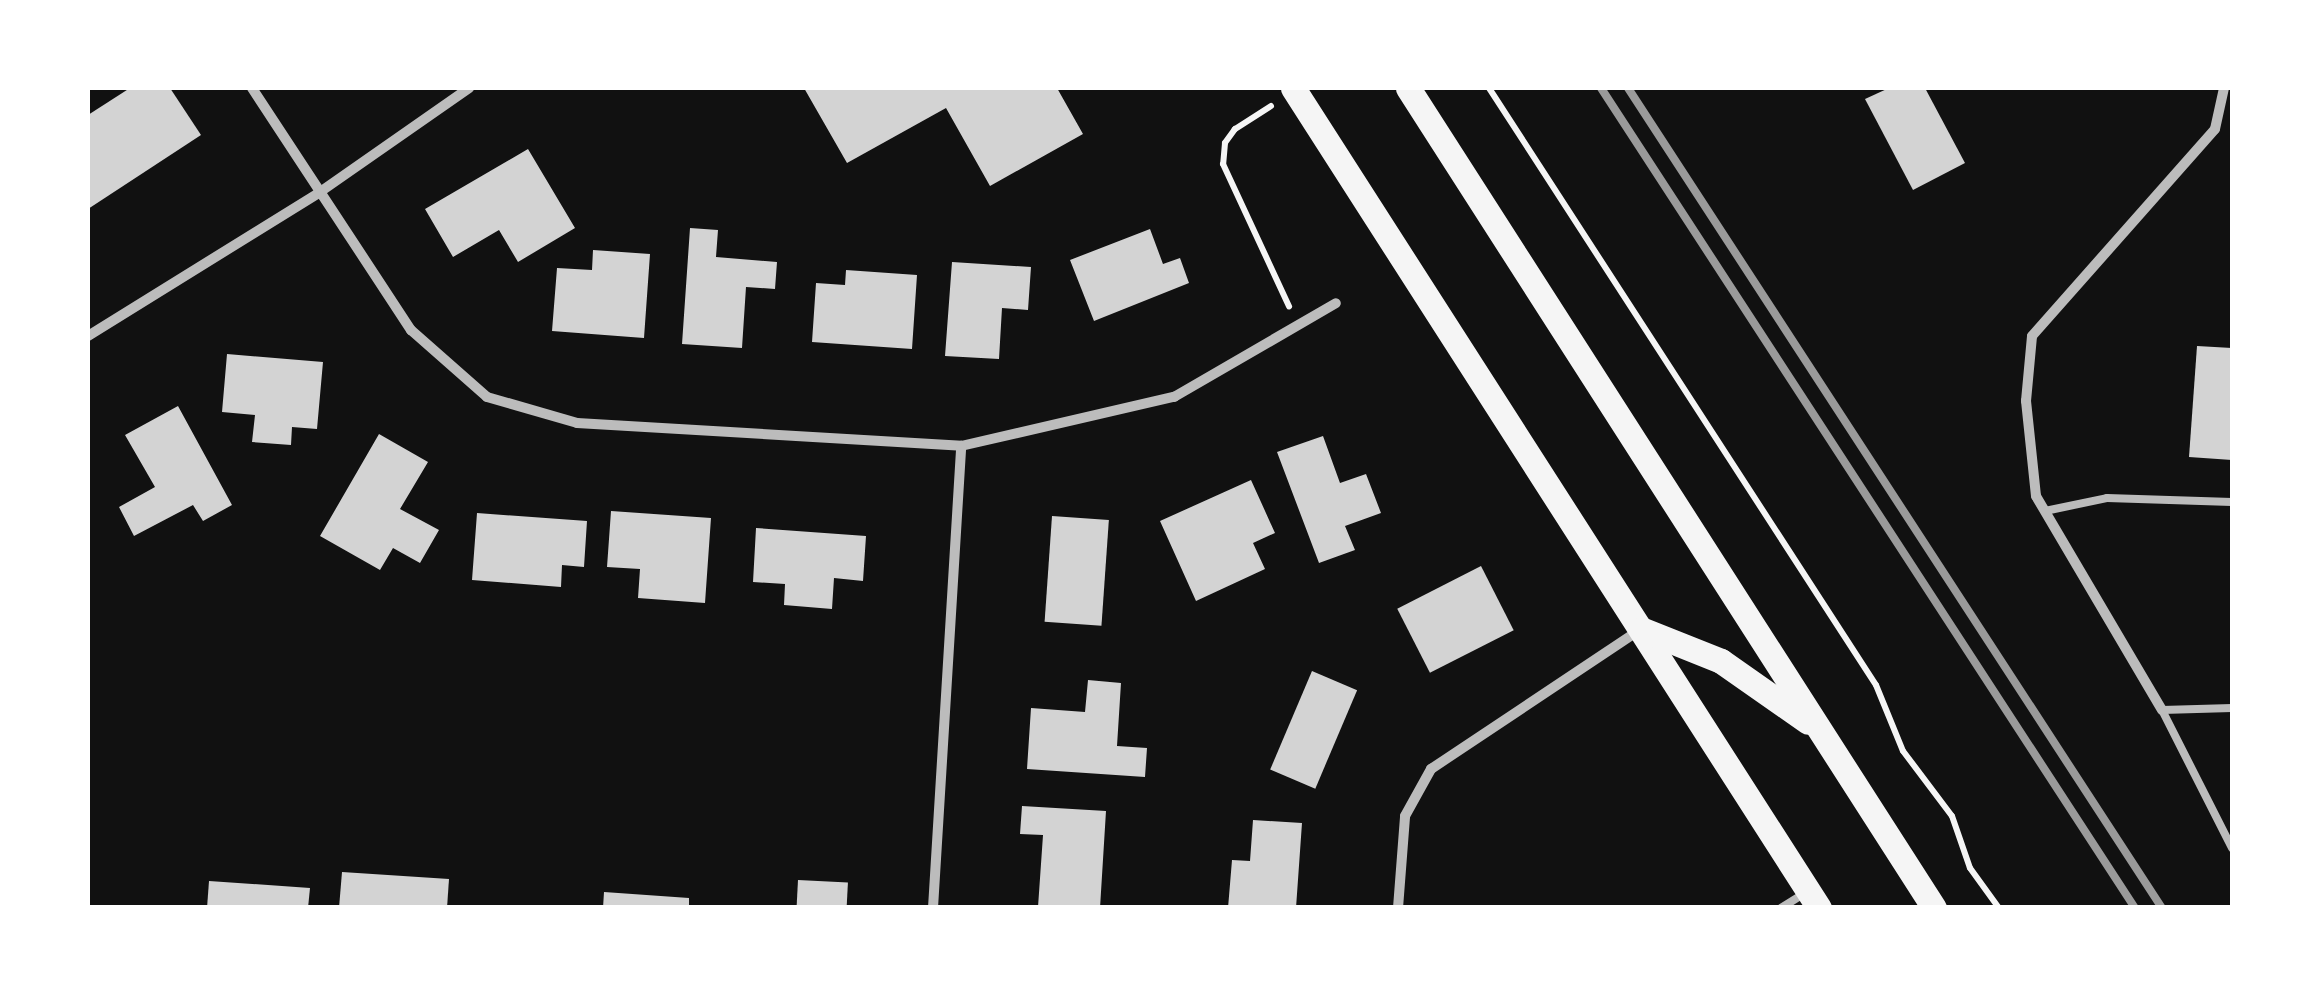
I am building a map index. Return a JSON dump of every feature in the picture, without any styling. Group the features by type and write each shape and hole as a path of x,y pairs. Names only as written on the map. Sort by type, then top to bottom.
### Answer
{"main road":[{"path":"1408,88 1934,908"},
{"path":"1294,89 1814,899"},
{"path":"1641,629 1721,661 1820,731"}],"street":[{"path":"252,88 410,330 487,397 577,423 961,446 1174,398 1336,303"},
{"path":"88,336 320,192 469,88"},
{"path":"2162,710 2036,496 2026,402 2032,336 2215,129 2224,88"},
{"path":"933,908 961,446"},
{"path":"1398,908 1405,816 1431,769 1641,629"}],"lane":[{"path":"2044,511 2107,498 2232,502"},
{"path":"2232,708 2162,710 2232,848"},
{"path":"1781,908 1814,899"}],"path":[{"path":"1490,88 1876,685 1902,751 1952,816 1970,868 1999,908"},
{"path":"1294,89 1235,129 1225,142 1223,164 1298,325"}],"building":[{"path":"130,88 170,88 201,135 88,209 88,115"},
{"path":"804,88 1057,88 1083,134 990,186 946,108 847,163"},
{"path":"1889,88 1925,88 1965,163 1913,190 1865,99"},
{"path":"528,149 575,228 518,262 499,230 453,257 425,209"},
{"path":"690,228 718,230 716,257 777,262 775,289 746,287 742,348 682,344"},
{"path":"1150,229 1163,264 1180,258 1189,283 1094,321 1070,260"},
{"path":"593,250 650,254 644,338 552,331 557,268 592,270"},
{"path":"952,262 1031,267 1028,310 1002,308 999,359 945,356"},
{"path":"846,270 917,275 912,349 812,342 816,283 845,285"},
{"path":"2197,346 2232,348 2232,460 2189,457"},
{"path":"227,354 323,362 317,429 292,427 291,445 252,442 255,415 222,412"},
{"path":"178,406 232,505 203,521 193,505 134,536 119,507 155,487 125,435"},
{"path":"379,434 428,462 400,509 439,530 420,563 393,548 380,570 320,536"},
{"path":"1323,436 1340,483 1366,474 1381,513 1345,526 1355,550 1319,563 1277,452"},
{"path":"1251,480 1275,533 1253,543 1265,569 1196,601 1160,521"},
{"path":"611,511 711,518 705,603 638,598 640,569 607,567"},
{"path":"477,513 587,521 584,567 562,565 561,587 472,580"},
{"path":"1052,516 1109,520 1101,626 1045,622"},
{"path":"756,528 866,536 863,581 834,578 832,609 784,605 785,584 753,582"},
{"path":"1481,566 1514,630 1430,673 1397,609"},
{"path":"1312,671 1357,690 1315,789 1270,769"},
{"path":"1088,680 1121,683 1117,746 1147,748 1145,777 1027,769 1031,708 1085,712"},
{"path":"1022,806 1106,811 1100,908 1038,907 1043,835 1020,834"},
{"path":"1253,820 1302,823 1296,908 1228,908 1232,860 1250,861"},
{"path":"342,872 449,879 447,908 339,908"},
{"path":"798,880 848,883 847,908 797,908"},
{"path":"209,881 310,888 308,908 207,908"},
{"path":"604,892 689,898 689,908 603,908"}],"railway":[{"path":"1601,88 2135,908"},
{"path":"1628,88 2162,908"}]}
